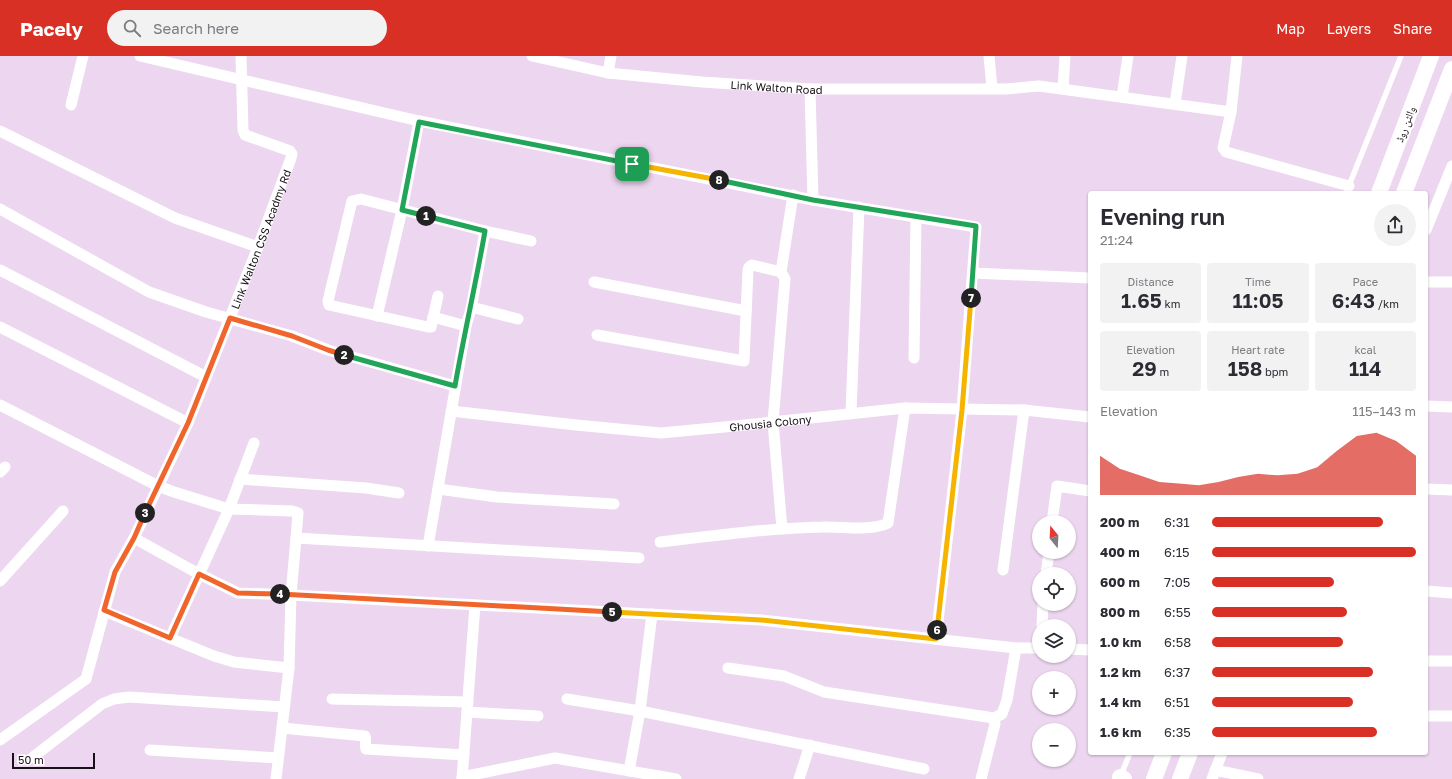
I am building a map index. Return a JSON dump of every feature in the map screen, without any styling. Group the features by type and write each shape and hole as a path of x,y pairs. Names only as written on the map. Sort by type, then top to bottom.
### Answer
{"main road":[{"name":"والٹن روڈ","path":"1380,191 1432,56"},
{"path":"1405,191 1452,69"},
{"path":"1154,779 1163,755"},
{"path":"1180,779 1189,755"}],"street":[{"path":"71,105 83,56"},
{"path":"140,56 419,122 813,200 976,226 962,410 936,639"},
{"name":"Link Walton CSS Acadmy Rd","path":"0,740 86,679 115,572 134,538 188,423 258,247 292,154 290,151 245,135 243,130 241,56"},
{"name":"Link Walton Road","path":"532,56 608,73 702,82 810,89 1006,89 1039,86 1231,112"},
{"path":"608,73 611,56"},
{"path":"989,56 992,88"},
{"path":"1062,89 1065,56"},
{"path":"1122,97 1128,56"},
{"path":"1175,104 1182,56"},
{"path":"1237,56 1231,112 1224,148 1226,152 1348,190"},
{"path":"810,89 813,200"},
{"path":"377,316 402,210 419,122"},
{"path":"0,131 175,218 258,247"},
{"path":"1428,225 1452,166"},
{"path":"781,272 793,195"},
{"path":"438,296 431,327 329,305 328,301 352,201 361,199 485,231 531,241"},
{"path":"852,413 859,207"},
{"path":"0,209 149,292 206,312 292,336 328,350 455,386"},
{"path":"914,358 916,216"},
{"path":"428,546 455,386 485,231"},
{"path":"597,335 744,361 749,267 752,265 781,272 786,279 772,422 782,529"},
{"path":"0,270 206,377"},
{"path":"973,273 1088,278"},
{"path":"594,282 746,311"},
{"path":"1428,282 1452,282"},
{"path":"471,309 475,308 518,319"},
{"path":"433,318 466,326"},
{"path":"0,327 188,423"},
{"path":"0,405 158,486 174,492 229,509 292,511 298,513 291,595 289,668 276,779"},
{"path":"1428,406 1452,407"},
{"path":"660,542 782,529 879,527 888,523 905,408"},
{"name":"Ghousia Colony","path":"451,411 662,433 905,408 1024,410 1088,417"},
{"path":"1003,570 1024,410"},
{"path":"170,638 229,509 254,443"},
{"path":"240,479 366,488 399,493"},
{"path":"1053,515 1056,486 1088,491"},
{"path":"438,489 497,497 614,504"},
{"path":"1428,489 1452,490"},
{"path":"0,581 63,511"},
{"path":"134,538 199,574 238,593 761,620 1016,648 1032,648"},
{"path":"296,538 639,558"},
{"path":"1428,591 1452,593"},
{"path":"475,605 462,778 555,758 676,779"},
{"path":"104,610 214,656 234,662 289,668"},
{"path":"630,771 640,710 652,614"},
{"path":"728,668 784,676 824,692 994,718 1002,714 1007,700 1016,648"},
{"path":"1076,649 1088,650"},
{"path":"1428,662 1452,661"},
{"path":"33,757 102,704 114,699 129,697 284,707"},
{"path":"332,699 467,707 538,716"},
{"path":"567,699 640,710 924,768"},
{"path":"1428,716 1452,716"},
{"path":"981,779 995,724 994,718"},
{"path":"282,728 365,736 366,749 464,755"},
{"path":"799,779 810,745"},
{"path":"150,750 278,758"},
{"path":"1221,755 1213,775 1258,779"}],"lane":[{"path":"1348,190 1401,56"},
{"path":"1121,778 1129,755"}],"route":[{"path":"419,122 632,164 813,200 976,226 962,410 936,639 761,620 238,593 199,574 170,638 104,610 115,572 134,538 188,423 230,318 292,336 328,350 455,386 485,231 402,210 419,122"}]}
